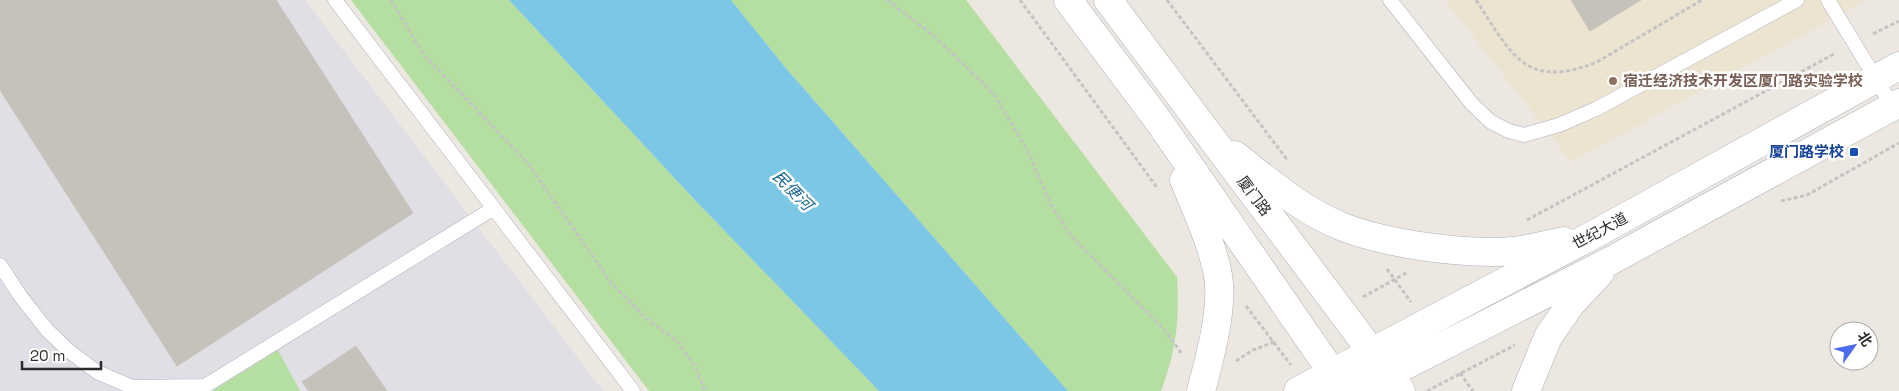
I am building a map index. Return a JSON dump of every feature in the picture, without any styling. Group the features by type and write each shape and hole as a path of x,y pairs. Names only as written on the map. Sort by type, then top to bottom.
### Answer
{"street":[{"path":"1068,0 1160,124 1339,382"},
{"name":"厦门路","path":"1108,0 1395,382"},
{"name":"世纪大道","path":"1298,391 1339,382 1372,352 1593,235 1899,66"},
{"name":"世纪大道","path":"1355,391 1395,382 1612,260 1896,105"},
{"path":"1160,124 1199,216 1218,272 1218,311 1214,338 1202,386"},
{"path":"1205,131 1285,195 1349,229 1438,248 1512,251 1593,235"},
{"path":"1526,391 1548,338 1558,322 1570,305 1612,260"}],"lane":[{"path":"335,0 633,391"},
{"path":"1390,0 1472,104 1491,122 1509,131 1524,135 1559,125 1596,109 1797,0"},
{"path":"1828,0 1876,79 1896,105"},
{"path":"0,265 21,297 47,330 69,351 97,372 132,387 205,386 494,208"}],"path":[{"path":"391,0 424,55 526,162 612,284 647,319 678,342 696,369 705,391"},
{"path":"887,0 933,35 994,94 1027,150 1051,205 1072,237 1162,328 1202,386 1253,350 1302,331"},
{"path":"1167,0 1292,165"},
{"path":"1476,0 1512,54 1530,67 1550,72 1583,68 1598,62 1702,0"},
{"path":"1524,222 1899,21"},
{"path":"1340,309 1411,270"}],"shaded area":[{"path":"0,0 305,0 603,391 300,391 278,351 212,391 0,391"},
{"name":"宿迁经济技术开发区厦门路实验学校","path":"1445,0 1867,0 1571,162"}],"green space":[{"path":"351,0 509,0 692,197 879,391 649,391"},
{"path":"731,0 966,0 1177,277 1178,307 1176,335 1161,391 1068,391 785,67"},
{"path":"278,350 300,391 212,391"}],"water":[{"name":"民便河","path":"509,0 731,0 785,67 1068,391 879,391 692,197"}],"building":[{"path":"0,0 276,0 413,213 177,366 0,90"},
{"path":"1571,0 1641,0 1590,31"},
{"path":"356,346 387,391 309,391 302,382"}],"place":[{"name":"宿迁经济技术开发区厦门路实验学校","path":"1613,81"},
{"name":"厦门路学校","path":"1854,152"}]}
